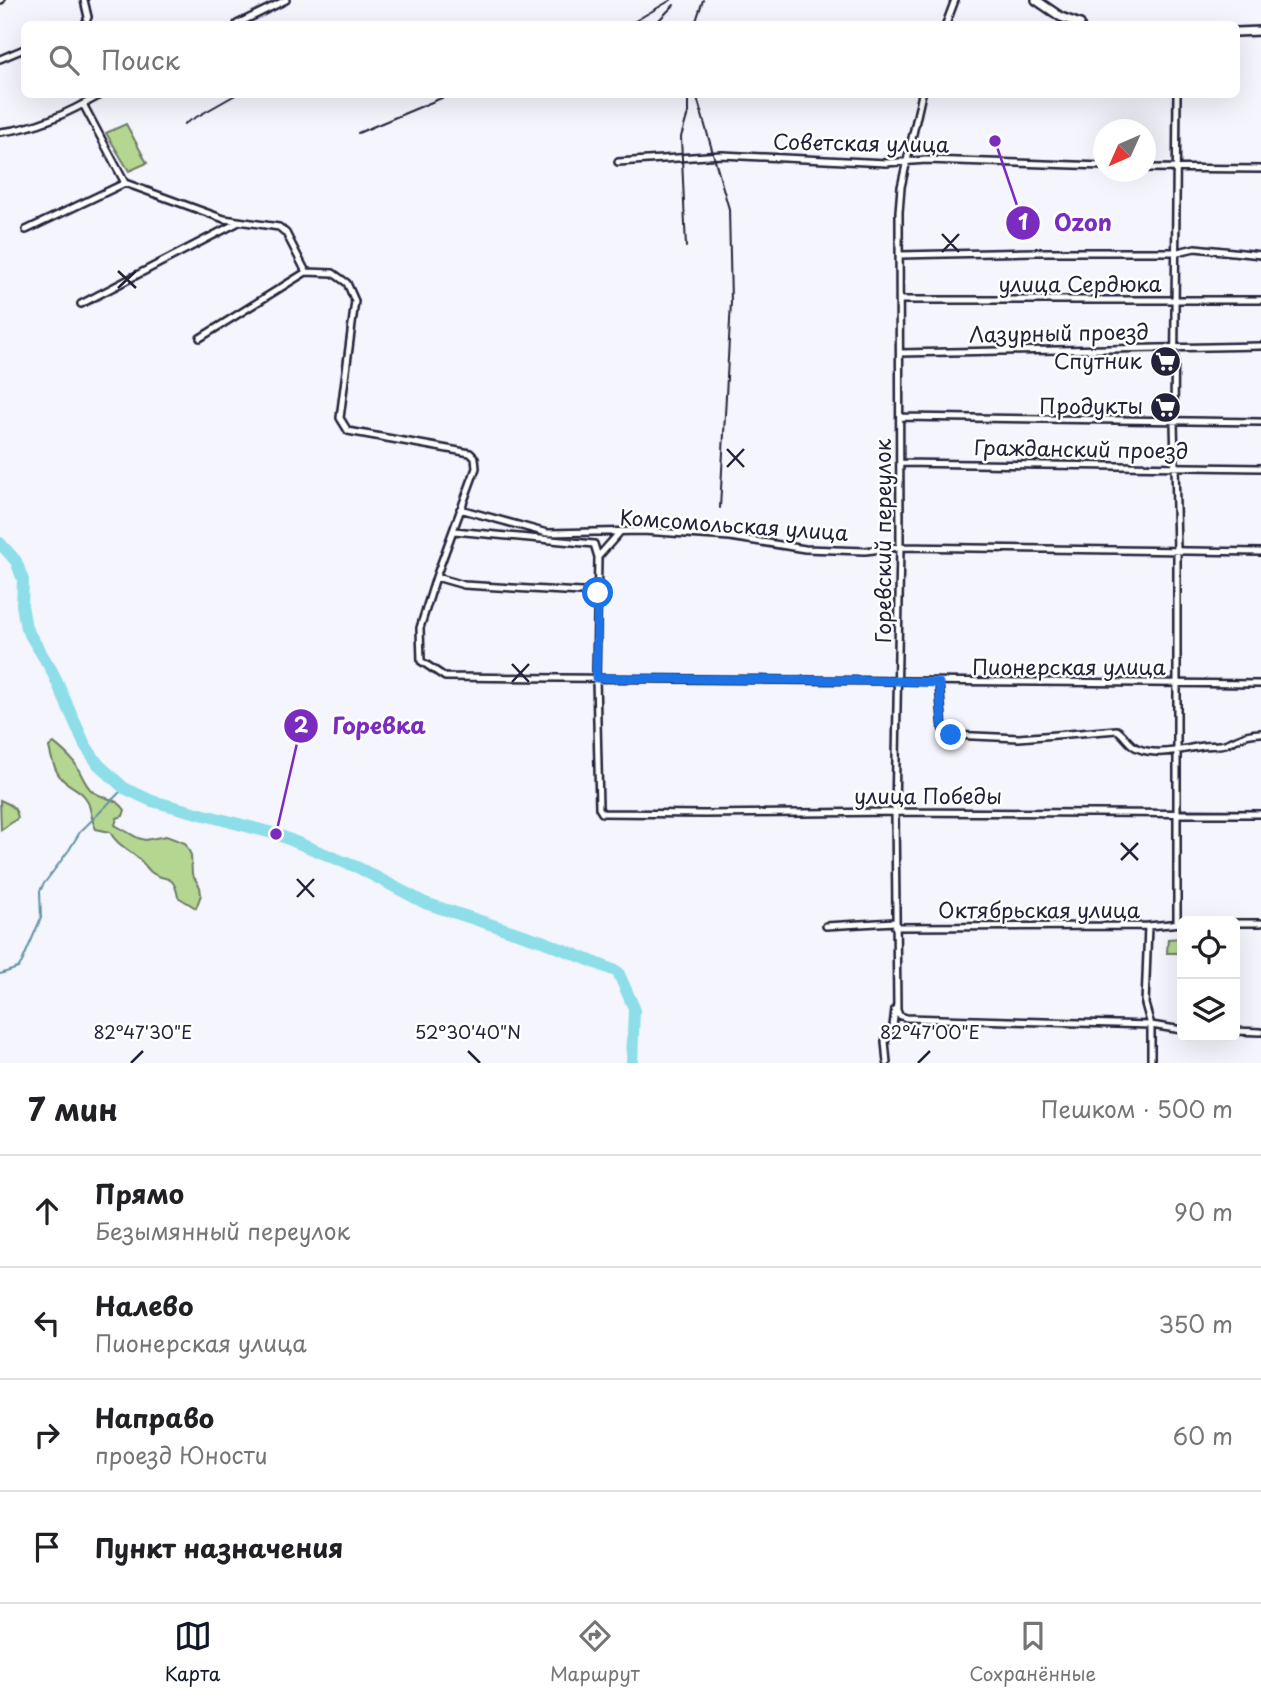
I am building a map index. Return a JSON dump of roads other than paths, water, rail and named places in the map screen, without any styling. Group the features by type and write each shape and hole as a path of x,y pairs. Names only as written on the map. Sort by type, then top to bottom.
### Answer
{"main road":[{"path":"1036,0 1072,21"},
{"path":"1240,32 1261,32"}],"street":[{"path":"84,0 88,17 86,21"},
{"path":"243,21 286,0"},
{"path":"947,21 955,0"},
{"path":"0,59 21,50"},
{"path":"0,132 29,127 94,98"},
{"name":"Горевский переулок","path":"887,1063 885,1041 892,1026 896,1005 895,811 899,681 901,187 921,98"},
{"path":"1177,98 1175,168 1178,252 1174,422 1177,550 1176,814 1180,916"},
{"path":"83,104 125,183 237,223 279,227 286,233 306,272"},
{"name":"Советская улица","path":"618,162 722,155 886,163 926,160 1093,166"},
{"path":"1156,167 1261,169"},
{"path":"26,230 125,183"},
{"path":"80,304 237,223"},
{"path":"899,255 1036,251 1178,252 1195,248 1261,255"},
{"path":"200,338 306,272 333,273 347,283 355,301 340,418 348,431 470,453 475,458 476,468 436,577 464,585 598,593"},
{"name":"улица Сердюка","path":"900,300 1261,300"},
{"name":"Лазурный проезд","path":"900,353 1261,346"},
{"path":"900,417 1261,422"},
{"name":"Гражданский проезд","path":"900,463 1261,468"},
{"name":"Комсомольская улица","path":"460,509 547,533 642,531 730,537 805,549 864,551 900,547 1261,552"},
{"path":"454,531 594,544 598,557 596,678"},
{"path":"598,557 620,532"},
{"name":"Пионерская улица","path":"436,577 420,628 421,661 445,677 1261,684"},
{"name":"улица Победы","path":"596,678 601,813 895,811 1261,814"},
{"path":"939,683 942,724 946,734 1019,738 1117,730 1125,735 1132,746 1141,750 1178,752 1199,746 1224,744 1247,733 1261,733"},
{"name":"Октябрьская улица","path":"827,926 1148,926 1177,923"},
{"path":"1240,923 1261,923"},
{"path":"1148,926 1145,1004 1151,1025 1150,1063"},
{"path":"896,1005 899,1015 914,1018 1151,1025 1177,1030"},
{"path":"1240,1031 1261,1032"}],"waterway":[{"path":"0,543 16,561 23,580 22,605 26,628 52,671 85,745 98,764 124,788 152,801 276,834 359,868 425,903 542,941 618,972 634,1008 632,1063"},
{"path":"0,974 18,968 22,962 41,918 40,891 43,885 80,832 124,788"}],"railway":[{"path":"635,21 671,0"},
{"path":"696,21 703,0"},
{"path":"658,21 674,5"},
{"path":"184,124 230,98"},
{"path":"358,133 441,98"},
{"path":"686,247 681,137 688,113 688,98"},
{"path":"697,98 729,209 731,302 720,508"}],"place":[{"name":"Ozon","path":"995,141"},
{"name":"Спутник","path":"1165,362"},
{"name":"Продукты","path":"1166,407"},
{"name":"Горевка","path":"276,834"}]}
